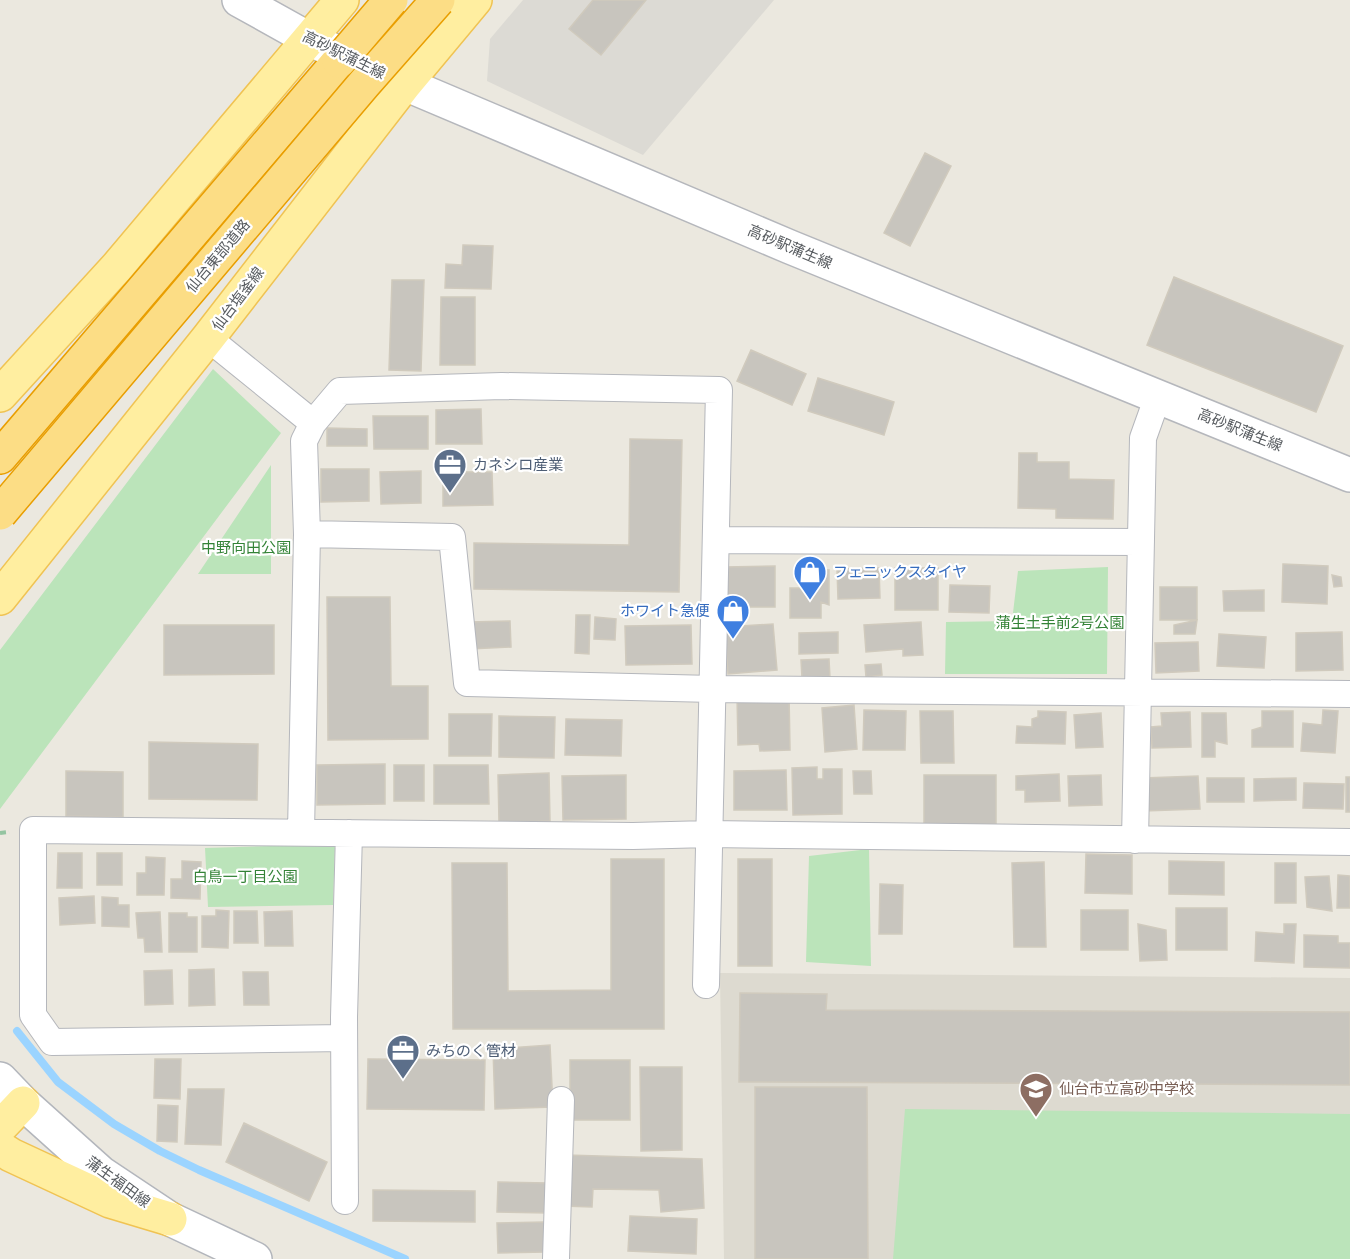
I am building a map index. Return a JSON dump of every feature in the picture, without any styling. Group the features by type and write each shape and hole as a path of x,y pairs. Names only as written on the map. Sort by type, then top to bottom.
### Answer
{"highway":[{"path":"339,61 385,0"},
{"path":"0,457 391,0"},
{"name":"仙台東部道路","path":"0,513 438,0"}],"main road":[{"path":"0,395 117,268 342,0"},
{"name":"仙台塩釜線","path":"0,598 208,338 405,84 475,0"},
{"path":"0,1127 23,1103"},
{"path":"0,1148 110,1201 170,1219"}],"street":[{"name":"高砂駅蒲生線","path":"239,0 309,39 405,84 800,252 1350,475"},
{"path":"208,338 313,423"},
{"path":"301,832 307,534 304,441 313,423 339,391 502,386 719,390 706,985"},
{"path":"1135,840 1143,438 1158,396"},
{"path":"307,534 452,537 467,683 713,689 1350,694"},
{"path":"717,540 1141,542"},
{"path":"344,1038 52,1042 33,1015 33,830 622,836 709,834 1350,842"},
{"path":"345,1202 344,1038 349,833"},
{"name":"蒲生福田線","path":"0,1079 23,1103 101,1173 170,1219 255,1259"},
{"path":"556,1259 561,1100"}],"shaded area":[{"path":"523,0 774,0 643,155 487,81 490,39"},
{"name":"仙台市立高砂中学校","path":"720,973 1350,978 1350,1259 724,1259"}],"green space":[{"path":"213,369 281,433 0,809 0,650"},
{"name":"中野向田公園","path":"271,465 271,574 198,574"},
{"name":"蒲生土手前2号公園","path":"1108,567 1107,674 945,674 946,622 1012,621 1018,571"},
{"name":"白鳥一丁目公園","path":"335,844 333,905 208,907 205,848"},
{"path":"869,849 871,966 806,962 809,856"},
{"path":"905,1109 1350,1114 1350,1259 893,1259"}],"building":[{"path":"593,0 646,0 601,55 569,29"},
{"path":"925,153 951,166 910,246 884,233"},
{"path":"463,245 493,246 491,289 445,288 446,264 462,265"},
{"path":"1174,277 1343,346 1316,412 1147,345"},
{"path":"392,280 424,280 421,371 389,370"},
{"path":"441,297 475,297 475,365 440,365"},
{"path":"751,350 806,374 792,405 737,381"},
{"path":"818,378 894,402 884,435 808,411"},
{"path":"481,409 482,444 436,444 436,410"},
{"path":"373,416 428,416 428,449 374,449"},
{"path":"327,428 367,429 367,446 327,446"},
{"path":"630,439 682,440 679,592 474,589 474,543 629,545"},
{"path":"1019,453 1037,453 1037,462 1069,462 1069,479 1114,480 1113,519 1056,518 1056,509 1018,508"},
{"path":"321,469 369,469 369,501 321,502"},
{"path":"421,471 421,503 381,504 380,472"},
{"path":"443,472 492,472 493,505 443,506"},
{"path":"1283,564 1328,566 1327,604 1282,602"},
{"path":"775,566 775,607 725,607 725,567"},
{"path":"879,568 880,598 838,599 837,569"},
{"path":"895,568 938,568 938,610 895,610"},
{"path":"803,570 829,570 829,605 821,602 821,618 790,618 790,588 803,588"},
{"path":"1332,575 1341,577 1342,586 1334,587"},
{"path":"950,585 990,586 989,613 949,612"},
{"path":"1160,587 1197,587 1197,620 1160,620"},
{"path":"1264,590 1264,611 1224,611 1223,591"},
{"path":"327,597 390,597 391,686 428,686 428,739 328,740"},
{"path":"576,615 590,615 589,654 575,653"},
{"path":"595,617 616,619 615,640 594,639"},
{"path":"1197,620 1195,634 1174,634 1174,625"},
{"path":"510,621 511,647 470,649 469,622"},
{"path":"921,622 923,655 903,656 903,649 866,652 864,625"},
{"path":"773,624 777,670 728,674 725,627"},
{"path":"164,625 274,625 274,674 164,675"},
{"path":"691,625 692,664 626,665 625,626"},
{"path":"838,632 838,653 799,654 799,633"},
{"path":"1342,632 1343,670 1296,671 1296,633"},
{"path":"1219,634 1266,637 1264,668 1217,666"},
{"path":"1198,642 1199,671 1156,673 1155,643"},
{"path":"829,659 830,678 802,678 801,660"},
{"path":"881,664 882,675 866,677 865,665"},
{"path":"789,693 790,750 760,751 759,744 738,745 737,695"},
{"path":"854,705 857,749 825,752 822,708"},
{"path":"864,710 906,711 905,750 863,750"},
{"path":"1323,710 1338,711 1335,753 1301,751 1303,723 1322,725"},
{"path":"920,711 953,711 954,763 921,763"},
{"path":"1038,711 1066,712 1065,744 1016,743 1017,726 1032,727 1032,719 1038,717"},
{"path":"1262,711 1293,711 1293,747 1252,747 1252,730 1262,727"},
{"path":"1190,712 1191,747 1152,748 1151,727 1162,726 1161,713"},
{"path":"1101,713 1103,747 1076,748 1074,715"},
{"path":"1202,713 1226,713 1227,744 1215,741 1215,757 1202,757"},
{"path":"449,714 492,714 491,756 449,756"},
{"path":"499,716 555,717 554,758 499,757"},
{"path":"566,719 622,720 621,756 565,755"},
{"path":"149,742 258,744 257,800 149,799"},
{"path":"385,764 385,804 317,805 317,765"},
{"path":"394,765 424,765 424,801 394,801"},
{"path":"434,765 488,765 489,804 434,804"},
{"path":"817,767 817,779 823,779 823,769 842,769 842,814 793,815 792,768"},
{"path":"786,770 787,810 734,810 734,771"},
{"path":"66,771 123,772 123,817 66,816"},
{"path":"853,771 871,771 872,794 854,794"},
{"path":"549,773 550,821 499,823 498,775"},
{"path":"1059,774 1060,801 1025,802 1025,790 1016,790 1016,776"},
{"path":"626,775 626,819 563,820 562,776"},
{"path":"924,775 996,775 996,824 924,824"},
{"path":"1101,775 1102,805 1069,806 1068,776"},
{"path":"1198,776 1200,809 1144,811 1143,778"},
{"path":"1346,777 1350,777 1350,812 1346,812"},
{"path":"1207,778 1244,778 1244,802 1207,802"},
{"path":"1296,778 1296,800 1254,801 1254,779"},
{"path":"1304,783 1344,784 1343,809 1303,808"},
{"path":"58,853 82,853 82,888 57,888"},
{"path":"97,853 122,853 122,885 97,885"},
{"path":"1086,854 1132,855 1132,894 1085,893"},
{"path":"146,857 165,858 164,895 137,895 137,873 146,873"},
{"path":"611,859 664,859 664,1029 453,1029 452,863 507,863 508,991 611,990"},
{"path":"738,859 772,859 772,966 738,966"},
{"path":"182,861 201,862 200,899 171,898 171,879 182,879"},
{"path":"1169,861 1224,862 1224,895 1169,894"},
{"path":"1044,862 1046,947 1014,947 1012,863"},
{"path":"1275,863 1296,863 1296,903 1275,903"},
{"path":"1338,875 1350,876 1350,908 1337,908"},
{"path":"1329,876 1332,911 1307,907 1305,877"},
{"path":"880,884 903,885 902,934 879,934"},
{"path":"94,896 95,923 60,925 59,898"},
{"path":"102,897 118,898 118,905 129,905 129,927 102,926"},
{"path":"1176,908 1227,908 1227,950 1176,950"},
{"path":"216,910 229,911 228,948 202,947 202,916 216,916"},
{"path":"1081,910 1128,910 1128,950 1081,950"},
{"path":"234,911 257,911 258,943 234,943"},
{"path":"292,911 293,946 265,946 264,912"},
{"path":"160,912 162,952 145,952 144,938 138,938 136,913"},
{"path":"169,913 187,913 187,917 197,917 197,952 169,952"},
{"path":"1138,924 1166,930 1167,960 1140,961"},
{"path":"1284,924 1296,924 1294,963 1255,961 1256,932 1284,934"},
{"path":"1304,935 1338,936 1338,943 1350,943 1350,968 1304,967"},
{"path":"214,969 215,1005 189,1006 189,970"},
{"path":"172,970 173,1004 145,1005 144,971"},
{"path":"243,972 268,972 269,1005 244,1005"},
{"path":"740,993 827,994 826,1010 1350,1012 1350,1085 739,1082"},
{"path":"550,1045 553,1107 495,1109 493,1049"},
{"path":"155,1059 181,1059 180,1099 154,1098"},
{"path":"368,1059 485,1060 484,1110 367,1109"},
{"path":"570,1060 630,1060 630,1120 570,1120"},
{"path":"640,1067 682,1067 682,1150 641,1151"},
{"path":"755,1087 867,1087 868,1259 755,1259"},
{"path":"188,1089 224,1089 221,1145 185,1144"},
{"path":"158,1105 178,1106 177,1142 157,1141"},
{"path":"244,1123 327,1162 309,1201 226,1162"},
{"path":"566,1155 702,1159 704,1208 661,1212 659,1190 593,1189 592,1207 564,1206"},
{"path":"498,1182 548,1183 547,1213 497,1212"},
{"path":"373,1190 475,1191 475,1222 373,1221"},
{"path":"630,1216 697,1219 696,1254 628,1251"},
{"path":"545,1222 546,1252 498,1253 497,1223"}],"waterway":[{"path":"17,1031 58,1082 114,1124 160,1151 199,1170 405,1259"}],"place":[{"name":"カネシロ産業","path":"450,494"},
{"name":"フェニックスタイヤ","path":"810,601"},
{"name":"ホワイト急便","path":"733,640"},
{"name":"みちのく管材","path":"403,1080"},
{"name":"仙台市立高砂中学校","path":"1036,1118"}]}
